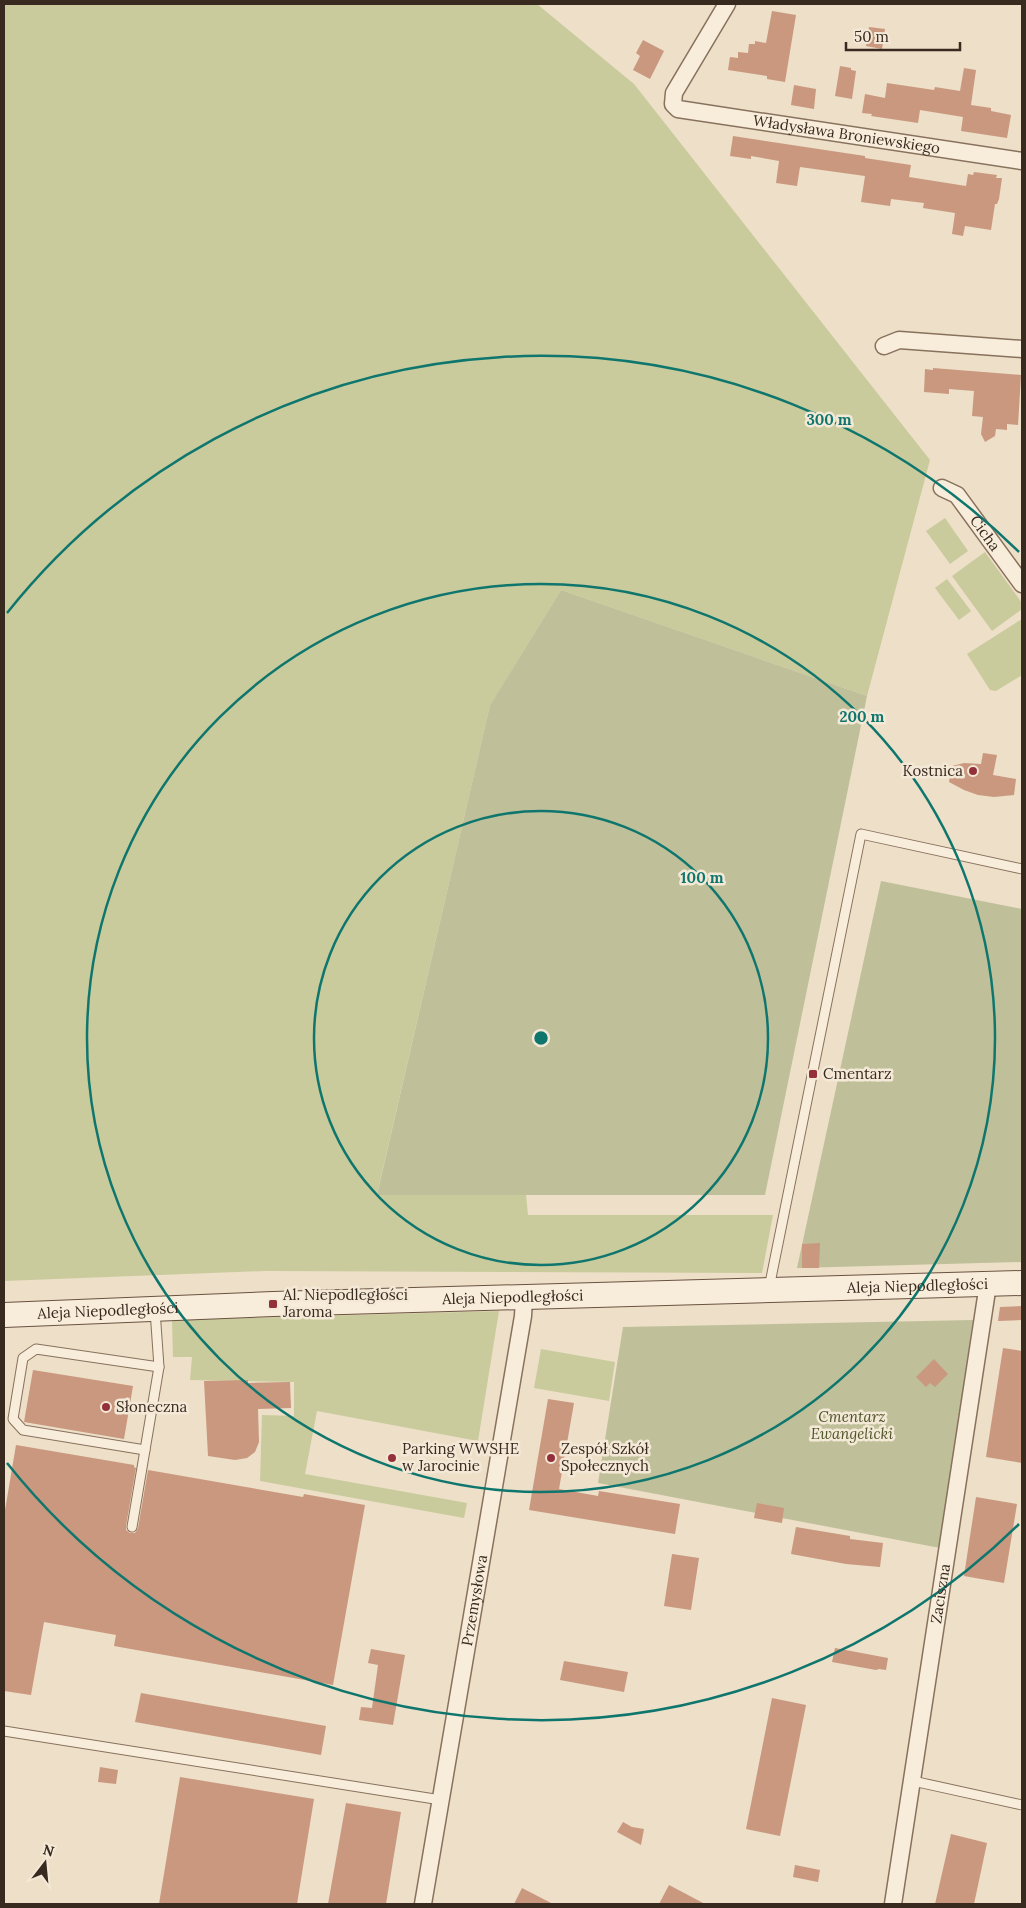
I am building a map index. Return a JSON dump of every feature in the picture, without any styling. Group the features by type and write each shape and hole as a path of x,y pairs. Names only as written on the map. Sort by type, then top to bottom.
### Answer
{"main road":[{"name":"Aleja Niepodległości","path":"4,1315 273,1304 1022,1283"}],"street":[{"name":"Władysława Broniewskiego","path":"727,4 674,94 673,104 678,109 1022,161"},
{"path":"884,346 899,340 1022,349"},
{"name":"Cicha","path":"942,488 957,496 1022,584"},
{"name":"Zaciszna","path":"893,1904 988,1284"},
{"name":"Przemysłowa","path":"423,1904 524,1316 524,1298"}],"lane":[{"path":"768,1290 861,834 1022,869"},
{"path":"132,1527 159,1367 155,1309"},
{"path":"145,1450 23,1430 13,1419 22,1358 36,1349 159,1367"},
{"path":"4,1731 440,1800"},
{"path":"912,1782 1022,1805"}],"green space":[{"path":"4,4 537,4 634,84 930,460 867,696 561,590 490,705 377,1194 526,1195 528,1215 773,1215 762,1273 265,1271 4,1281"},
{"path":"945,518 968,551 950,564 926,531"},
{"path":"985,552 1022,603 1022,609 992,631 952,576"},
{"path":"947,579 971,611 959,620 935,588"},
{"path":"561,590 867,696 765,1195 377,1195 490,705"},
{"path":"1022,619 1022,675 996,691 990,690 967,654"},
{"path":"881,881 1022,909 1022,1262 797,1268"},
{"path":"499,1311 478,1441 317,1411 305,1474 467,1503 464,1518 260,1481 262,1415 294,1416 294,1382 190,1380 192,1357 173,1357 172,1320"},
{"name":"Cmentarz Ewangelicki","path":"973,1320 940,1548 598,1483 623,1327"},
{"path":"541,1349 615,1362 609,1401 534,1388"}],"building":[{"path":"772,11 796,15 785,82 767,79 767,76 728,70 730,57 738,58 738,52 748,53 749,44 755,44 755,41 766,43"},
{"path":"869,27 885,29 882,49 866,46"},
{"path":"643,40 664,51 650,79 633,70 640,56 636,53"},
{"path":"840,66 856,71 852,99 835,96"},
{"path":"964,68 976,70 971,105 991,108 991,111 1011,115 1007,138 961,131 963,117 920,110 918,123 862,113 865,94 885,98 887,83 934,90 935,87 960,91"},
{"path":"794,85 816,89 814,109 791,105"},
{"path":"733,136 911,165 909,177 966,186 968,174 973,175 974,172 997,175 996,178 1002,178 991,230 965,226 963,236 952,234 955,213 923,208 924,203 891,199 890,206 861,202 865,176 800,167 797,186 776,183 779,161 751,156 751,159 730,156"},
{"path":"933,368 1021,375 1018,425 1007,424 1007,430 996,429 995,436 985,442 981,434 983,417 972,416 974,391 949,389 949,394 924,392 925,369 933,370"},
{"name":"Kostnica","path":"983,753 997,755 993,775 1016,779 1014,795 994,797 978,795 949,782 952,766 964,763 981,764"},
{"path":"820,1243 819,1268 802,1268 802,1244"},
{"path":"1022,1306 1022,1320 998,1321 1000,1307"},
{"path":"1003,1348 1022,1351 1022,1463 986,1457"},
{"path":"934,1359 948,1374 935,1387 930,1383 926,1387 916,1377"},
{"path":"33,1370 133,1386 124,1439 24,1422"},
{"path":"248,1380 248,1383 290,1382 291,1408 258,1409 259,1442 255,1452 247,1458 235,1460 208,1456 204,1381"},
{"path":"548,1399 574,1403 559,1489 598,1496 599,1491 680,1504 675,1534 529,1510"},
{"path":"16,1445 134,1465 136,1468 126,1526 126,1530 130,1533 135,1533 138,1528 148,1470 303,1497 304,1494 365,1505 333,1685 114,1646 116,1635 44,1622 31,1695 4,1691 4,1516"},
{"path":"976,1497 1017,1504 1004,1583 964,1576"},
{"path":"757,1503 784,1508 782,1523 754,1518"},
{"path":"796,1527 850,1536 850,1539 883,1543 880,1567 846,1564 791,1554"},
{"path":"672,1554 699,1558 691,1610 664,1606"},
{"path":"835,1648 888,1658 886,1670 832,1662"},
{"path":"371,1649 405,1655 393,1725 359,1720 361,1707 372,1708 378,1665 368,1663"},
{"path":"564,1661 628,1672 624,1692 560,1680"},
{"path":"141,1693 326,1726 321,1755 135,1722"},
{"path":"772,1698 806,1705 780,1836 746,1829"},
{"path":"100,1767 118,1770 116,1784 98,1782"},
{"path":"180,1777 314,1799 297,1904 159,1904"},
{"path":"346,1803 401,1812 386,1904 328,1904"},
{"path":"623,1822 632,1827 644,1829 641,1845 617,1832"},
{"path":"951,1834 987,1843 974,1904 935,1904"},
{"path":"795,1865 820,1870 818,1882 793,1877"},
{"path":"669,1885 705,1904 659,1904"},
{"path":"522,1888 553,1904 514,1904"}],"place":[{"name":"Kostnica","path":"973,771"},
{"name":"Cmentarz","path":"813,1074"},
{"name":"Al. Niepodległości Jaroma","path":"273,1304"},
{"name":"Słoneczna","path":"106,1407"},
{"name":"Parking WWSHE w Jarocinie","path":"392,1458"},
{"name":"Zespół Szkół Społecznych","path":"551,1458"}]}
